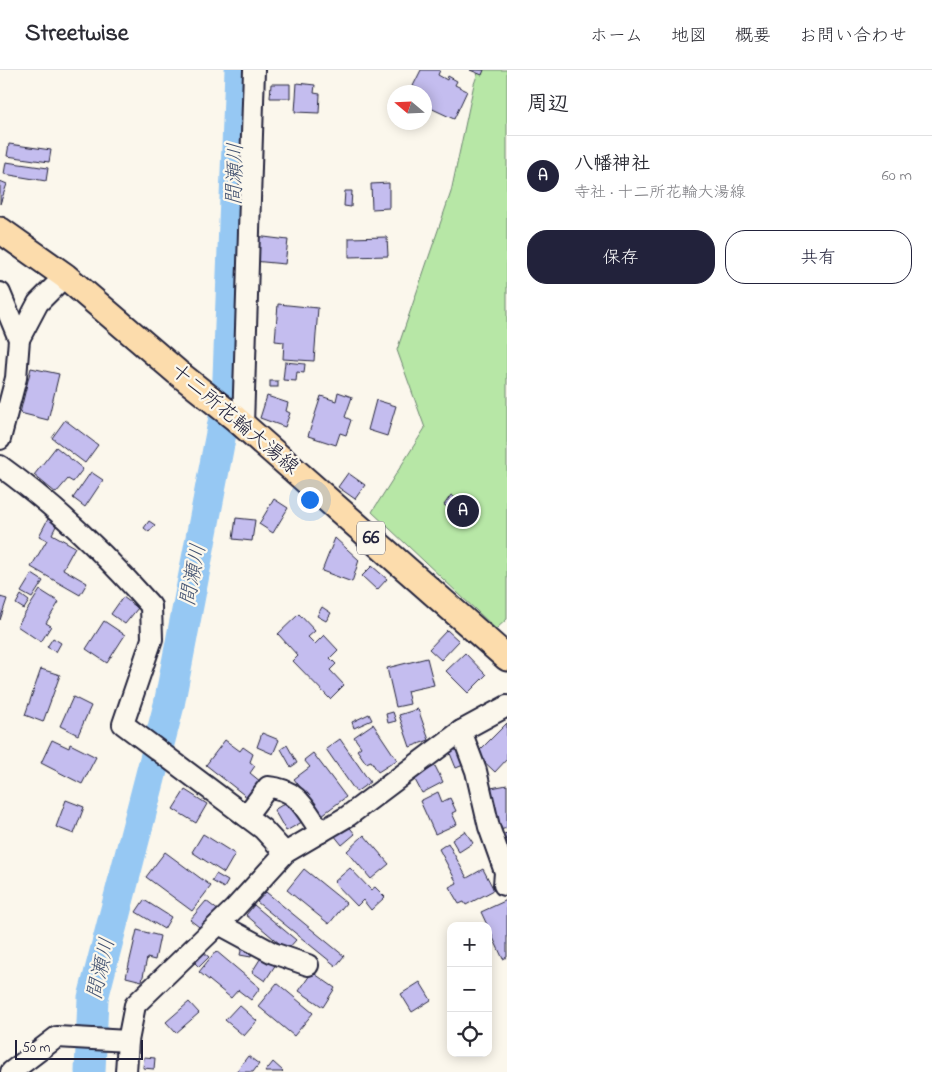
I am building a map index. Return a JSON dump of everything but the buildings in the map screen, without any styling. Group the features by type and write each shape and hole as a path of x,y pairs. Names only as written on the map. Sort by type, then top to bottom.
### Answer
{"main road":[{"name":"十二所花輪大湯線","path":"0,230 65,276 177,372 239,422 507,658"}],"street":[{"path":"239,422 254,70"},
{"path":"0,439 16,378 19,339 38,303 65,276"},
{"path":"0,293 19,339"},
{"path":"0,466 29,487 82,534 152,606 152,639 122,724 263,829 285,853"},
{"path":"126,1072 121,1041 135,1005 219,924 285,853 348,816 461,731 507,706"},
{"path":"461,731 476,771 489,827 505,872 504,885"},
{"path":"246,816 268,786 280,787 294,794 321,832"},
{"path":"219,924 273,953 308,964"},
{"path":"11,1072 57,1037 121,1041"}],"green space":[{"path":"479,70 507,70 507,619 496,629 372,512 425,428 397,350 451,192 474,84"}],"waterway":[{"name":"間瀬川","path":"90,1072 93,998 169,705 227,402 240,70"}],"place":[{"name":"八幡神社","path":"463,511"}]}
